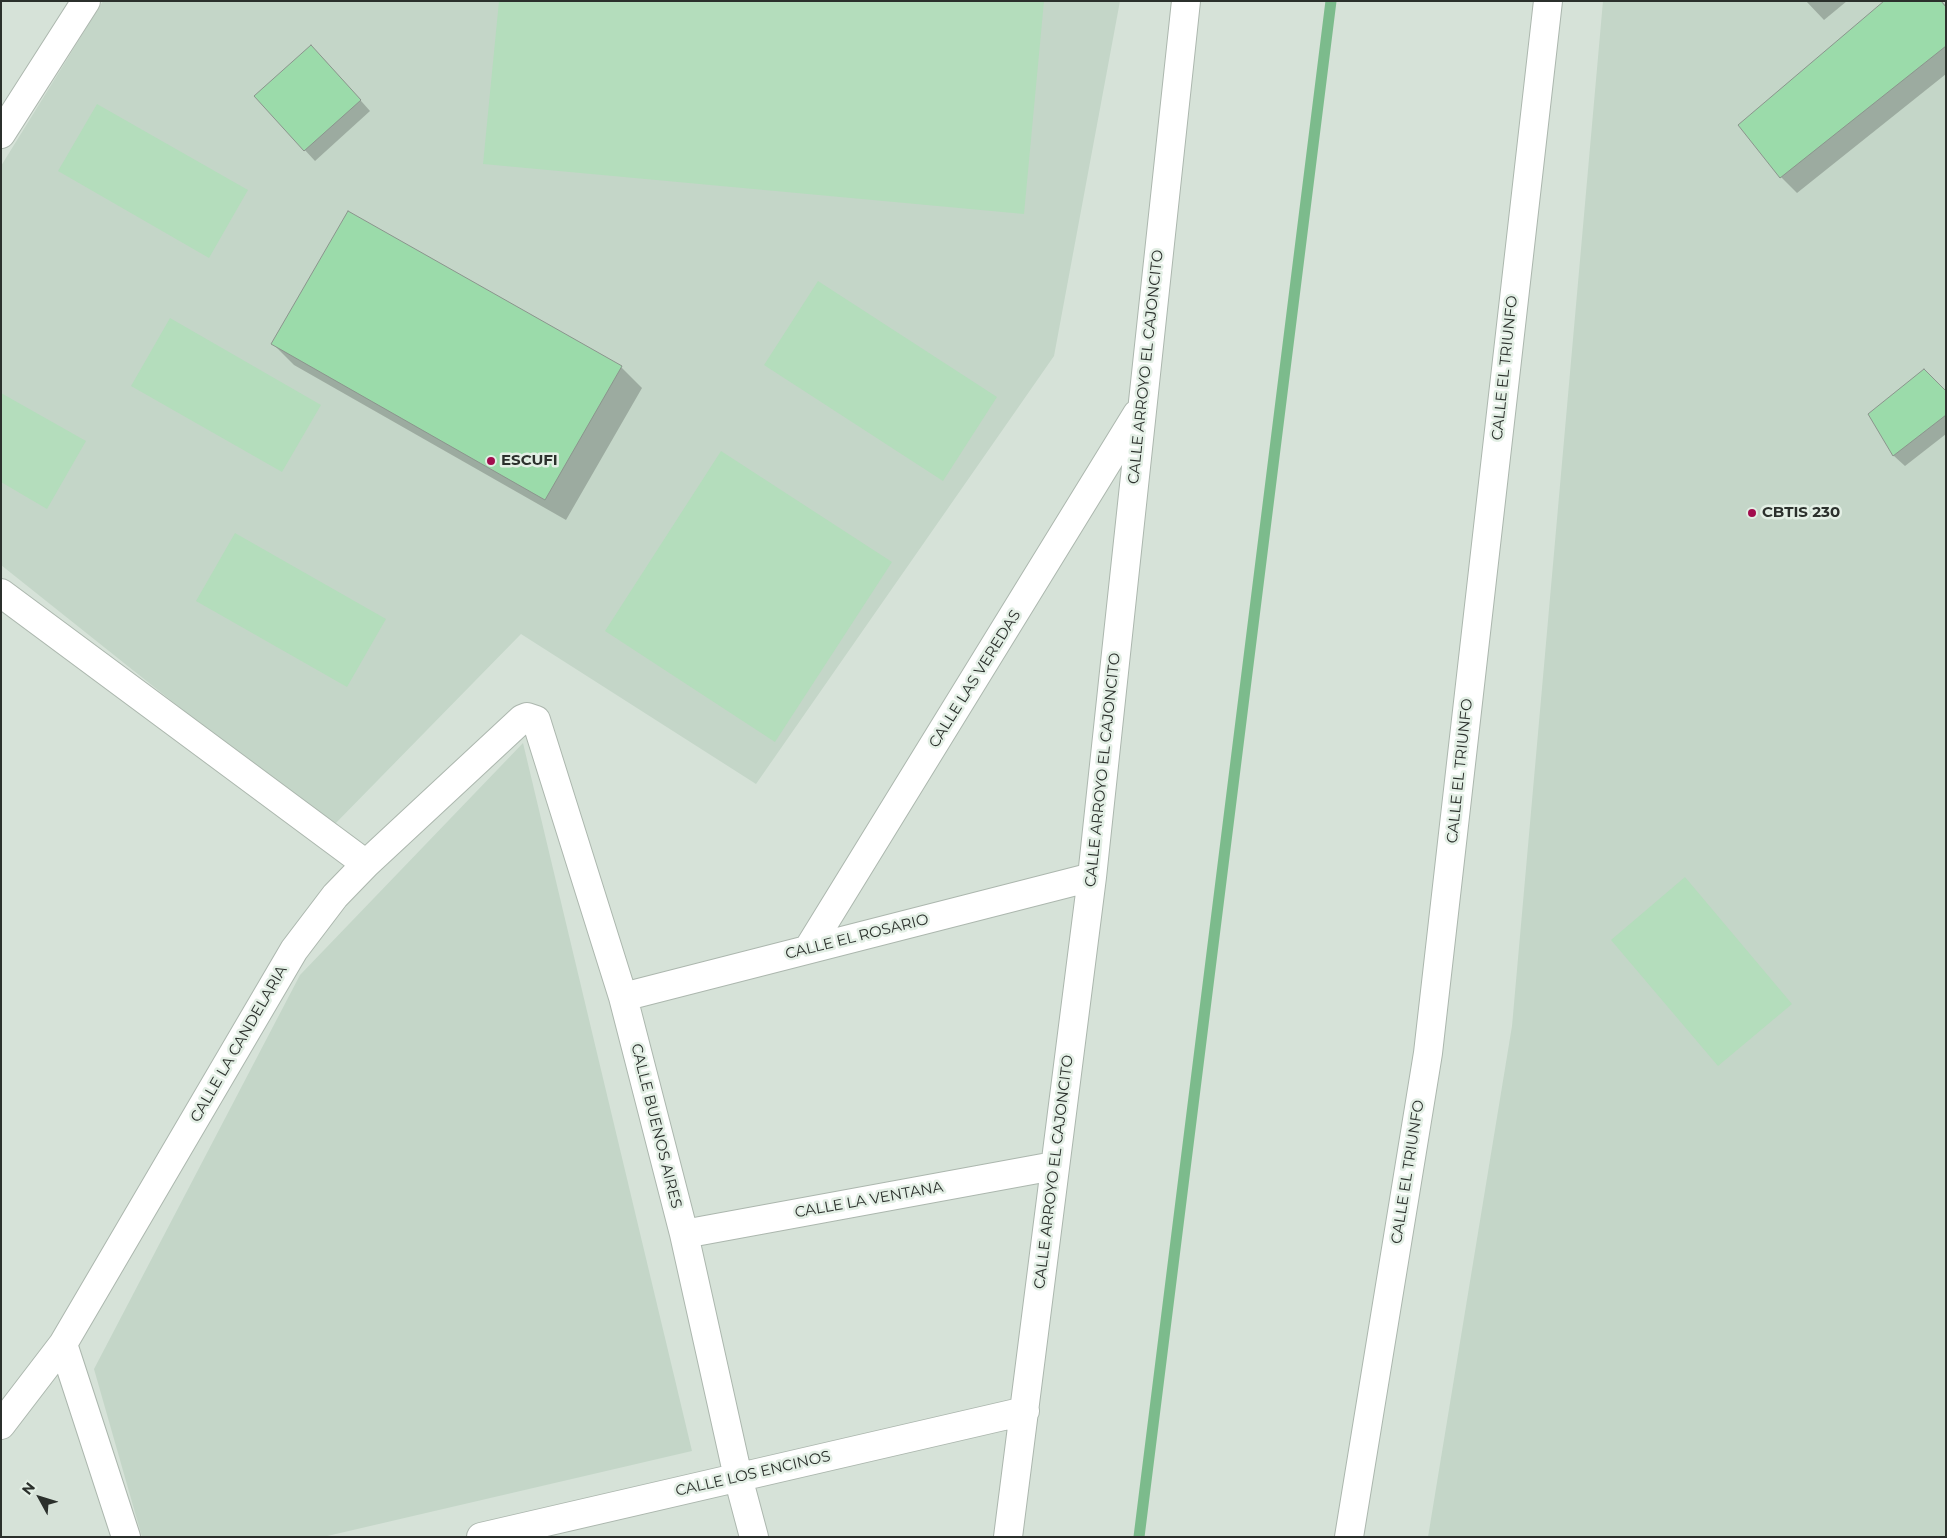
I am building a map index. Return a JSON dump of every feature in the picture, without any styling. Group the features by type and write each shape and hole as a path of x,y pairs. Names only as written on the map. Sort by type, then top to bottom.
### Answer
{"street":[{"path":"1,134 86,1"},
{"name":"CALLE ARROYO EL CAJONCITO","path":"1008,1537 1092,877 1186,1"},
{"name":"CALLE EL TRIUNFO","path":"1349,1537 1428,1053 1548,1"},
{"name":"CALLE LAS VEREDAS","path":"808,949 1141,408"},
{"path":"1,593 366,864"},
{"name":"CALLE LA CANDELARIA","path":"1,1425 63,1344 294,950 335,896 366,864 522,719 527,717 536,720"},
{"name":"CALLE BUENOS AIRES","path":"536,720 623,997 684,1234 738,1477 754,1537"},
{"name":"CALLE EL ROSARIO","path":"623,997 1092,877"},
{"name":"CALLE LA VENTANA","path":"684,1234 1054,1166"},
{"path":"63,1344 126,1537"},
{"name":"CALLE LOS ENCINOS","path":"481,1537 1025,1410"}],"shaded area":[{"name":"ESCUFI","path":"103,1 1120,1 1054,356 756,784 521,634 331,828 1,565 1,166"},
{"name":"CBTIS 230","path":"1603,1 1946,1 1946,1537 1428,1537 1512,1026"},
{"path":"523,743 692,1451 323,1537 142,1537 94,1369 300,975"}],"green space":[{"path":"499,1 1044,1 1024,214 483,164"},
{"path":"97,104 248,190 209,258 58,171"},
{"path":"818,281 997,397 943,481 764,365"},
{"path":"170,318 321,405 282,472 131,386"},
{"path":"1,393 86,441 47,509 1,482"},
{"path":"721,451 892,562 775,742 605,631"},
{"path":"235,533 386,619 347,687 196,601"},
{"path":"1685,877 1792,1004 1718,1066 1611,940"}],"building":[{"path":"1884,1 1941,1 1946,7 1946,46 1780,178 1738,125"},
{"path":"311,45 361,100 304,151 254,96"},
{"path":"348,211 622,366 545,500 271,344"},
{"path":"1924,369 1946,391 1946,415 1893,456 1868,414"}],"waterway":[{"path":"1139,1537 1331,1"}],"place":[{"name":"ESCUFI","path":"491,461"},
{"name":"CBTIS 230","path":"1752,513"}]}
